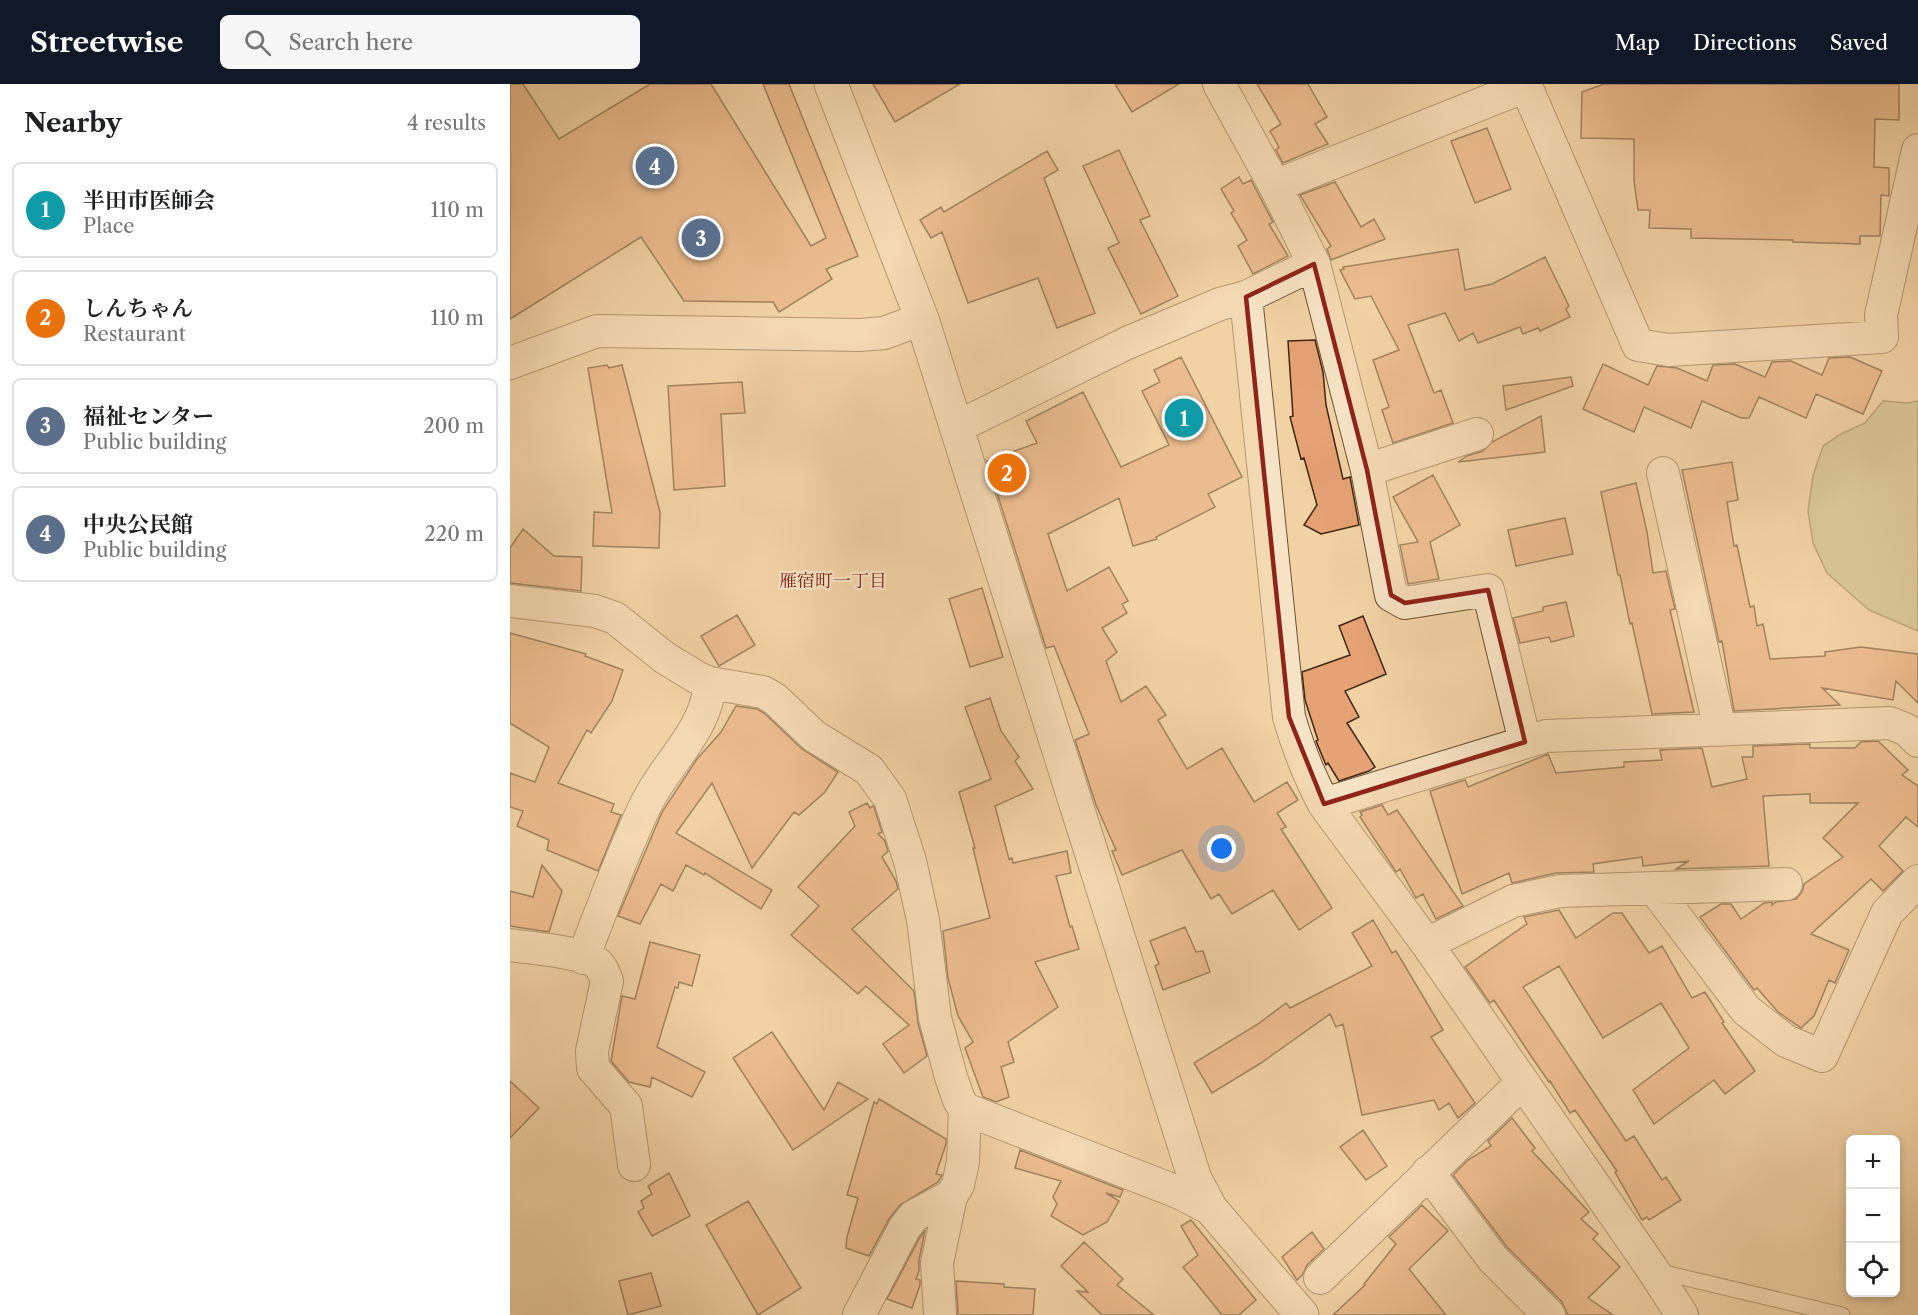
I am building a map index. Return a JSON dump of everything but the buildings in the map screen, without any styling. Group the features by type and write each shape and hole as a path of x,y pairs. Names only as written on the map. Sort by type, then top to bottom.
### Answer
{"street":[{"path":"831,84 922,319 1195,1179 1211,1209 1302,1315"},
{"path":"1219,84 1275,186 1314,264 1367,470 1391,595 1405,603 1488,590 1525,742"},
{"path":"1275,186 1526,85 1638,345 1669,350 1882,337 1881,315 1918,150"},
{"path":"957,427 1127,344 1220,304 1246,297 1314,264"},
{"path":"1246,297 1289,717 1311,780 1324,804 1427,944 1682,1315"},
{"path":"510,363 597,331 860,335 884,333 922,319"},
{"path":"1367,470 1477,434"},
{"path":"1663,473 1720,730"},
{"path":"510,601 595,611 615,618 683,670 710,683 763,692 775,699 814,735 869,770 890,799 910,861 923,920 935,1017 951,1077 959,1100 965,1109 1180,1193 1211,1209"},
{"path":"583,958 611,883 647,802 693,732 709,700 710,683"},
{"path":"1324,804 1546,736 1890,723 1907,730 1918,741"},
{"path":"1654,888 1746,1010 1786,1041 1821,1056 1887,913 1918,881"},
{"path":"1427,944 1513,901 1560,891 1786,884"},
{"path":"510,945 583,958 597,963 604,971 607,981 592,1050 593,1068 626,1106 634,1165"},
{"path":"1320,1278 1522,1082"},
{"path":"940,1315 937,1263 951,1196 958,1185 963,1162 965,1109"},
{"path":"1428,1172 1492,1259 1549,1315"},
{"path":"859,1315 905,1227 914,1216 951,1196"}],"lane":[{"path":"1653,1270 1842,1315"}],"highlighted area":[{"path":"1314,264 1367,470 1391,595 1405,603 1488,590 1525,742 1324,804 1289,717 1246,297"}],"shaded area":[{"path":"1883,401 1907,403 1918,401 1918,631 1869,610 1827,573 1813,543 1808,511 1813,476 1823,446 1841,434 1865,423"}],"place":[{"name":"中央公民館","path":"655,166"},
{"name":"福祉センター","path":"701,238"},
{"name":"半田市医師会","path":"1184,418"},
{"name":"しんちゃん","path":"1007,473"}],"district":[{"name":"雁宿町一丁目","path":"833,581"}]}
